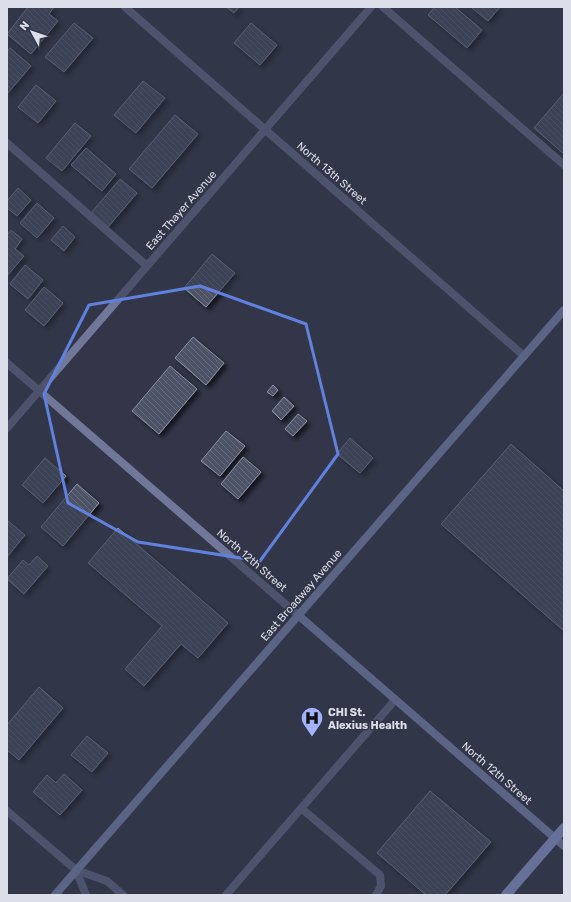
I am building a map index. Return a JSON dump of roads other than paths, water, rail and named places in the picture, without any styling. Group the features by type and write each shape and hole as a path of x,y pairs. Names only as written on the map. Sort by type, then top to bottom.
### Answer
{"main road":[{"path":"506,895 564,828"}],"street":[{"name":"North 13th Street","path":"125,7 524,356"},
{"name":"East Thayer Avenue","path":"7,428 371,7"},
{"path":"383,7 564,165"},
{"path":"7,143 147,266"},
{"name":"East Broadway Avenue","path":"55,895 564,310"},
{"name":"North 12th Street","path":"7,363 564,846"},
{"path":"226,895 395,700"},
{"path":"301,808 380,875 381,886 376,895"},
{"path":"7,811 76,870 107,881 123,895"},
{"path":"76,870 86,895"}],"place":[{"name":"CHI St. Alexius Health","path":"312,738"}]}
